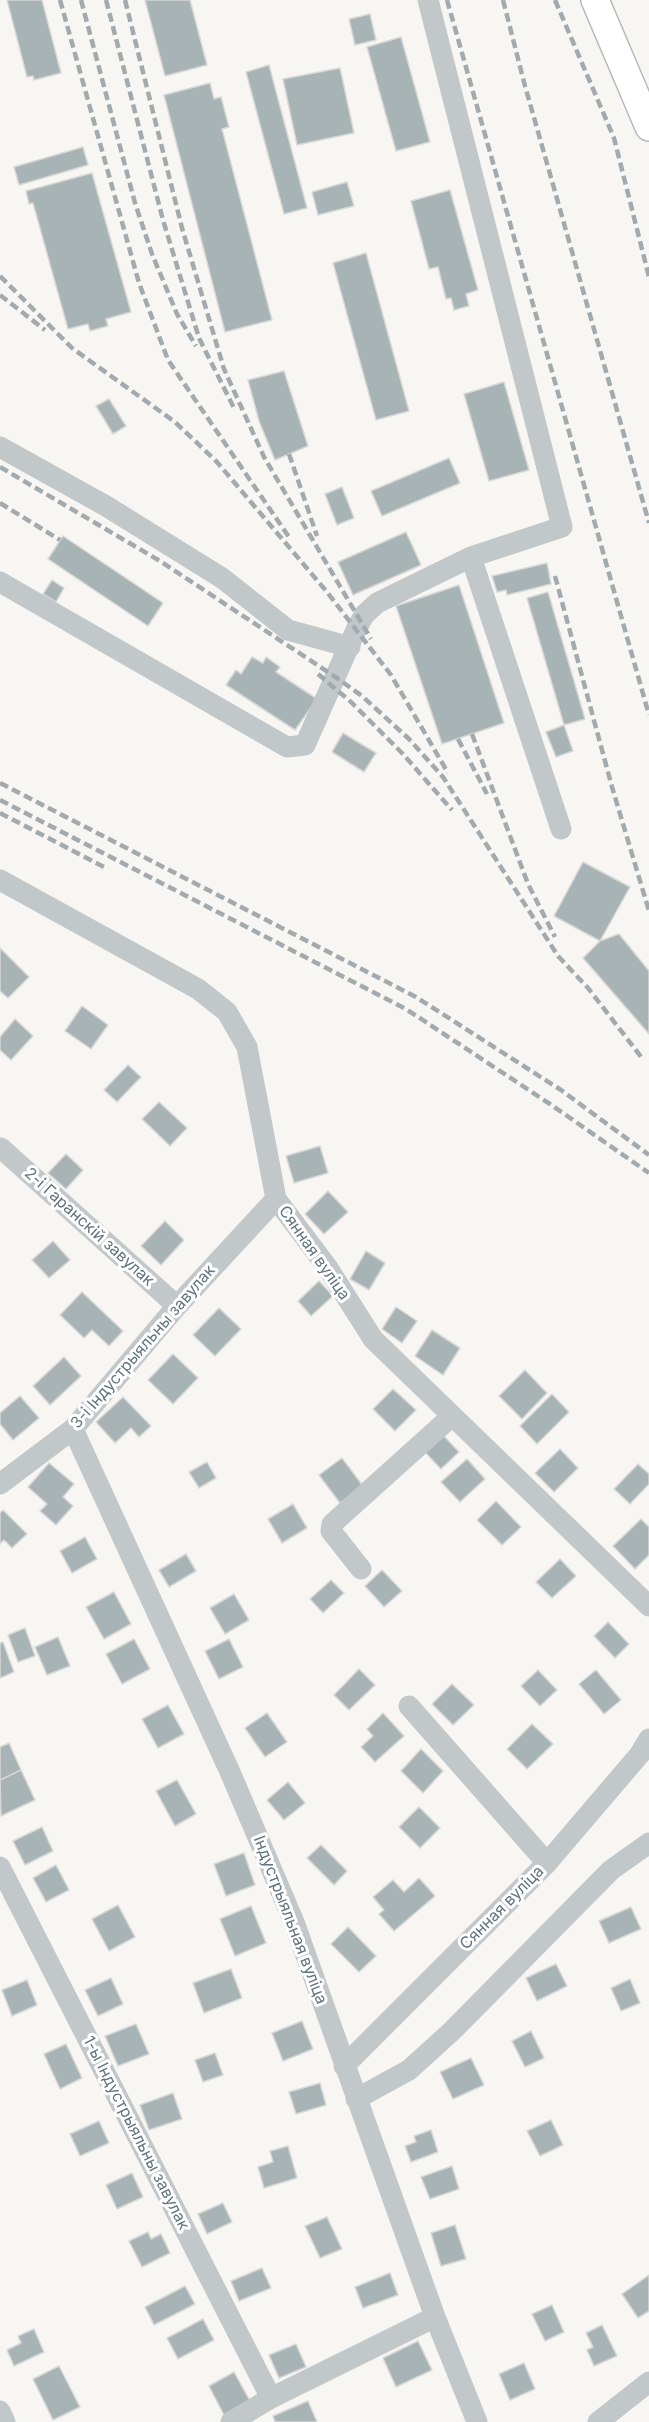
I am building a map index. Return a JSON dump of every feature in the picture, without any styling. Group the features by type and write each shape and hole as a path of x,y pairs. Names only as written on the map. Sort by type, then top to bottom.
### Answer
{"main road":[{"path":"595,0 649,127"}],"street":[{"path":"0,582 287,747 305,745 364,615 377,603 471,557 562,527 428,0"},
{"path":"0,447 106,506 222,578 288,630 350,647"},
{"path":"471,557 561,829"},
{"name":"Сянная вуліца","path":"0,880 198,989 227,1012 247,1047 276,1198 328,1268 373,1339 649,1606"},
{"name":"2-і Гаранскій завулак","path":"1,1148 177,1306"},
{"name":"3-і Індустрыяльны завулак","path":"0,1484 73,1430 177,1306 276,1198"},
{"path":"362,1569 331,1531 332,1524 452,1416"},
{"name":"Індустрыяльная вуліца","path":"73,1430 230,1772 294,1922 435,2317 477,2422"},
{"path":"409,1706 547,1863"},
{"name":"Сянная вуліца","path":"344,2066 547,1863 640,1754 649,1739"},
{"path":"356,2099 409,2070 452,2031 611,1870 649,1843"},
{"name":"1-ы Індустрыяльны завулак","path":"0,1867 271,2398"},
{"path":"231,2422 271,2398 435,2317"},
{"path":"598,2422 649,2382"},
{"path":"0,2411 5,2422"}],"building":[{"path":"7,0 42,0 61,73 34,80 33,76 27,77"},
{"path":"145,0 190,0 207,65 165,76"},
{"path":"370,14 376,40 355,45 349,19"},
{"path":"401,37 430,142 396,151 367,47"},
{"path":"269,65 307,208 284,214 246,72"},
{"path":"340,68 354,133 297,145 283,79"},
{"path":"210,83 214,99 221,97 229,127 222,129 272,320 225,332 164,95"},
{"path":"83,147 88,165 19,185 14,167"},
{"path":"92,173 131,312 106,319 108,326 90,331 88,324 68,329 33,203 29,204 26,191"},
{"path":"347,182 354,206 318,215 312,192"},
{"path":"450,190 478,290 466,294 469,306 454,310 451,298 446,299 438,267 429,269 411,201"},
{"path":"366,253 409,411 376,420 333,263"},
{"path":"284,371 308,446 275,460 259,421 248,380"},
{"path":"504,382 529,470 489,481 464,394"},
{"path":"109,399 126,426 113,434 96,406"},
{"path":"449,458 460,483 382,516 371,491"},
{"path":"342,487 354,518 337,525 325,494"},
{"path":"406,532 421,565 353,595 338,562"},
{"path":"63,536 163,603 148,626 48,559"},
{"path":"547,563 551,584 507,595 506,590 497,592 492,576"},
{"path":"52,580 64,588 56,602 43,594"},
{"path":"459,585 504,723 442,744 396,606"},
{"path":"548,592 585,719 564,725 527,598"},
{"path":"252,657 263,663 266,657 280,667 276,672 317,699 295,730 226,685 236,670 241,674"},
{"path":"564,725 573,751 556,757 546,732"},
{"path":"343,733 376,753 364,772 332,752"},
{"path":"583,862 630,887 600,941 554,916"},
{"path":"619,934 649,971 649,1034 583,958 600,941"},
{"path":"0,948 29,977 8,998 0,991"},
{"path":"82,1006 108,1025 91,1049 65,1031"},
{"path":"15,1019 33,1036 11,1060 0,1050 0,1037"},
{"path":"128,1065 141,1077 117,1102 104,1090"},
{"path":"159,1102 187,1128 170,1146 142,1119"},
{"path":"320,1146 328,1173 294,1183 286,1156"},
{"path":"66,1154 83,1170 66,1189 48,1173"},
{"path":"328,1191 348,1212 324,1234 305,1214"},
{"path":"165,1221 184,1240 161,1265 141,1246"},
{"path":"53,1241 70,1260 49,1278 32,1260"},
{"path":"366,1251 385,1263 369,1290 350,1279"},
{"path":"319,1281 333,1296 311,1316 298,1301"},
{"path":"82,1292 123,1331 109,1346 92,1330 84,1338 60,1315"},
{"path":"396,1307 417,1321 402,1343 382,1329"},
{"path":"219,1308 241,1329 215,1356 193,1335"},
{"path":"432,1330 460,1348 443,1375 415,1356"},
{"path":"173,1354 198,1378 173,1404 148,1380"},
{"path":"64,1357 81,1376 50,1405 33,1386"},
{"path":"525,1370 547,1393 522,1419 499,1396"},
{"path":"393,1389 416,1410 395,1431 373,1409"},
{"path":"552,1394 569,1412 537,1444 520,1426"},
{"path":"20,1396 39,1418 13,1440 0,1424 0,1413"},
{"path":"123,1397 151,1426 139,1437 131,1428 115,1443 96,1422"},
{"path":"441,1433 459,1452 441,1469 423,1450"},
{"path":"560,1449 578,1468 554,1492 535,1473"},
{"path":"342,1458 363,1486 340,1503 319,1475"},
{"path":"467,1459 485,1479 460,1502 441,1482"},
{"path":"207,1462 216,1478 199,1488 189,1472"},
{"path":"49,1463 74,1484 63,1497 73,1506 56,1525 40,1511 47,1504 28,1487"},
{"path":"638,1464 649,1474 649,1484 630,1504 614,1489"},
{"path":"496,1501 521,1527 502,1545 477,1520"},
{"path":"293,1504 307,1528 282,1543 268,1519"},
{"path":"3,1510 27,1534 12,1548 4,1540 0,1544 0,1513"},
{"path":"641,1519 649,1527 649,1555 635,1569 613,1546"},
{"path":"85,1537 97,1559 72,1573 60,1551"},
{"path":"186,1554 196,1571 169,1587 159,1570"},
{"path":"560,1559 576,1576 552,1598 536,1582"},
{"path":"382,1570 402,1591 384,1607 365,1586"},
{"path":"331,1580 344,1593 323,1613 310,1599"},
{"path":"114,1592 131,1624 104,1639 86,1607"},
{"path":"234,1594 249,1620 225,1634 210,1608"},
{"path":"608,1622 629,1644 615,1658 594,1636"},
{"path":"25,1628 35,1656 18,1662 8,1635"},
{"path":"58,1637 70,1666 47,1675 35,1647"},
{"path":"134,1639 150,1669 122,1684 106,1654"},
{"path":"229,1639 243,1667 219,1679 205,1651"},
{"path":"3,1642 14,1672 0,1678 0,1643"},
{"path":"359,1669 375,1685 349,1710 334,1695"},
{"path":"538,1670 557,1690 540,1706 521,1686"},
{"path":"596,1670 621,1700 604,1714 579,1684"},
{"path":"452,1684 474,1705 453,1725 432,1704"},
{"path":"168,1705 184,1734 158,1748 142,1719"},
{"path":"267,1713 287,1742 265,1757 245,1728"},
{"path":"383,1713 404,1736 375,1762 361,1747 373,1736 367,1729"},
{"path":"532,1724 553,1744 527,1769 507,1749"},
{"path":"9,1743 21,1770 0,1780 0,1747"},
{"path":"421,1749 443,1771 423,1793 401,1771"},
{"path":"21,1770 35,1800 1,1816 0,1780"},
{"path":"177,1780 196,1814 175,1826 156,1791"},
{"path":"288,1782 305,1803 284,1820 267,1800"},
{"path":"419,1807 440,1828 420,1848 399,1827"},
{"path":"42,1827 53,1851 25,1865 13,1841"},
{"path":"321,1845 347,1871 334,1885 307,1858"},
{"path":"244,1853 255,1885 226,1896 214,1864"},
{"path":"56,1865 69,1890 46,1902 33,1878"},
{"path":"419,1878 435,1896 394,1931 379,1914 384,1910 373,1897 393,1880 404,1892"},
{"path":"118,1905 135,1937 109,1951 92,1919"},
{"path":"251,1906 266,1943 235,1956 220,1919"},
{"path":"631,1907 641,1929 609,1943 599,1921"},
{"path":"348,1927 376,1956 359,1972 331,1944"},
{"path":"556,1964 567,1986 537,2001 526,1978"},
{"path":"231,1969 242,1998 204,2013 193,1983"},
{"path":"111,1978 123,2004 98,2016 85,1990"},
{"path":"630,1979 640,2003 621,2011 611,1988"},
{"path":"27,1980 37,2005 12,2016 2,1990"},
{"path":"302,2021 313,2049 283,2061 272,2033"},
{"path":"136,2024 149,2054 118,2066 105,2036"},
{"path":"531,2031 544,2058 525,2067 512,2041"},
{"path":"66,2044 82,2078 60,2089 44,2054"},
{"path":"215,2053 223,2075 203,2082 195,2060"},
{"path":"471,2058 484,2085 453,2099 440,2072"},
{"path":"320,2083 326,2105 296,2114 289,2092"},
{"path":"173,2093 182,2119 149,2130 140,2105"},
{"path":"551,2120 563,2145 540,2156 527,2131"},
{"path":"99,2121 109,2143 80,2156 70,2134"},
{"path":"431,2130 438,2152 411,2162 405,2146 416,2142 414,2136"},
{"path":"288,2146 297,2178 264,2188 258,2167 273,2162 270,2151"},
{"path":"452,2166 459,2189 430,2199 421,2177"},
{"path":"132,2173 143,2197 117,2209 106,2185"},
{"path":"223,2203 232,2222 207,2234 198,2214"},
{"path":"327,2217 342,2249 320,2258 305,2226"},
{"path":"455,2225 466,2259 441,2266 431,2233"},
{"path":"148,2232 151,2239 161,2234 170,2253 142,2267 129,2241"},
{"path":"262,2268 271,2288 239,2301 231,2281"},
{"path":"390,2273 398,2295 363,2308 355,2287"},
{"path":"649,2275 649,2311 638,2318 622,2294"},
{"path":"185,2286 195,2304 154,2325 145,2307"},
{"path":"552,2305 564,2332 545,2341 532,2314"},
{"path":"203,2319 214,2340 178,2359 167,2338"},
{"path":"602,2325 617,2356 594,2366 587,2350 593,2347 586,2333"},
{"path":"34,2329 44,2352 14,2366 7,2350 21,2343 18,2336"},
{"path":"418,2341 432,2370 396,2387 383,2358"},
{"path":"296,2344 306,2367 279,2378 269,2355"},
{"path":"524,2363 535,2389 510,2400 499,2374"},
{"path":"59,2366 80,2407 53,2420 33,2379"},
{"path":"234,2372 250,2401 224,2415 209,2386"},
{"path":"308,2401 317,2422 275,2422 273,2416"}],"railway":[{"path":"60,0 139,283 168,360 291,540"},
{"path":"81,0 135,203 152,254 177,314 196,346"},
{"path":"106,0 163,220 199,338 234,408"},
{"path":"125,0 182,228 224,369 264,457 371,639"},
{"path":"447,0 649,715"},
{"path":"503,0 525,86 649,523"},
{"path":"555,0 614,138 649,277"},
{"path":"0,276 72,348 175,422 217,462 327,592 391,675 448,773"},
{"path":"0,295 45,330"},
{"path":"289,454 317,536"},
{"path":"0,467 160,561 337,678 362,696 409,739 443,777 558,956 588,988 642,1058"},
{"path":"0,503 60,540"},
{"path":"555,576 612,787 649,911"},
{"path":"318,674 351,702 402,753 452,810"},
{"path":"472,734 528,884 555,937"},
{"path":"458,739 487,794"},
{"path":"0,783 416,997 561,1090 649,1155"},
{"path":"0,800 406,1009 550,1104 649,1173"},
{"path":"0,813 106,868"}]}
